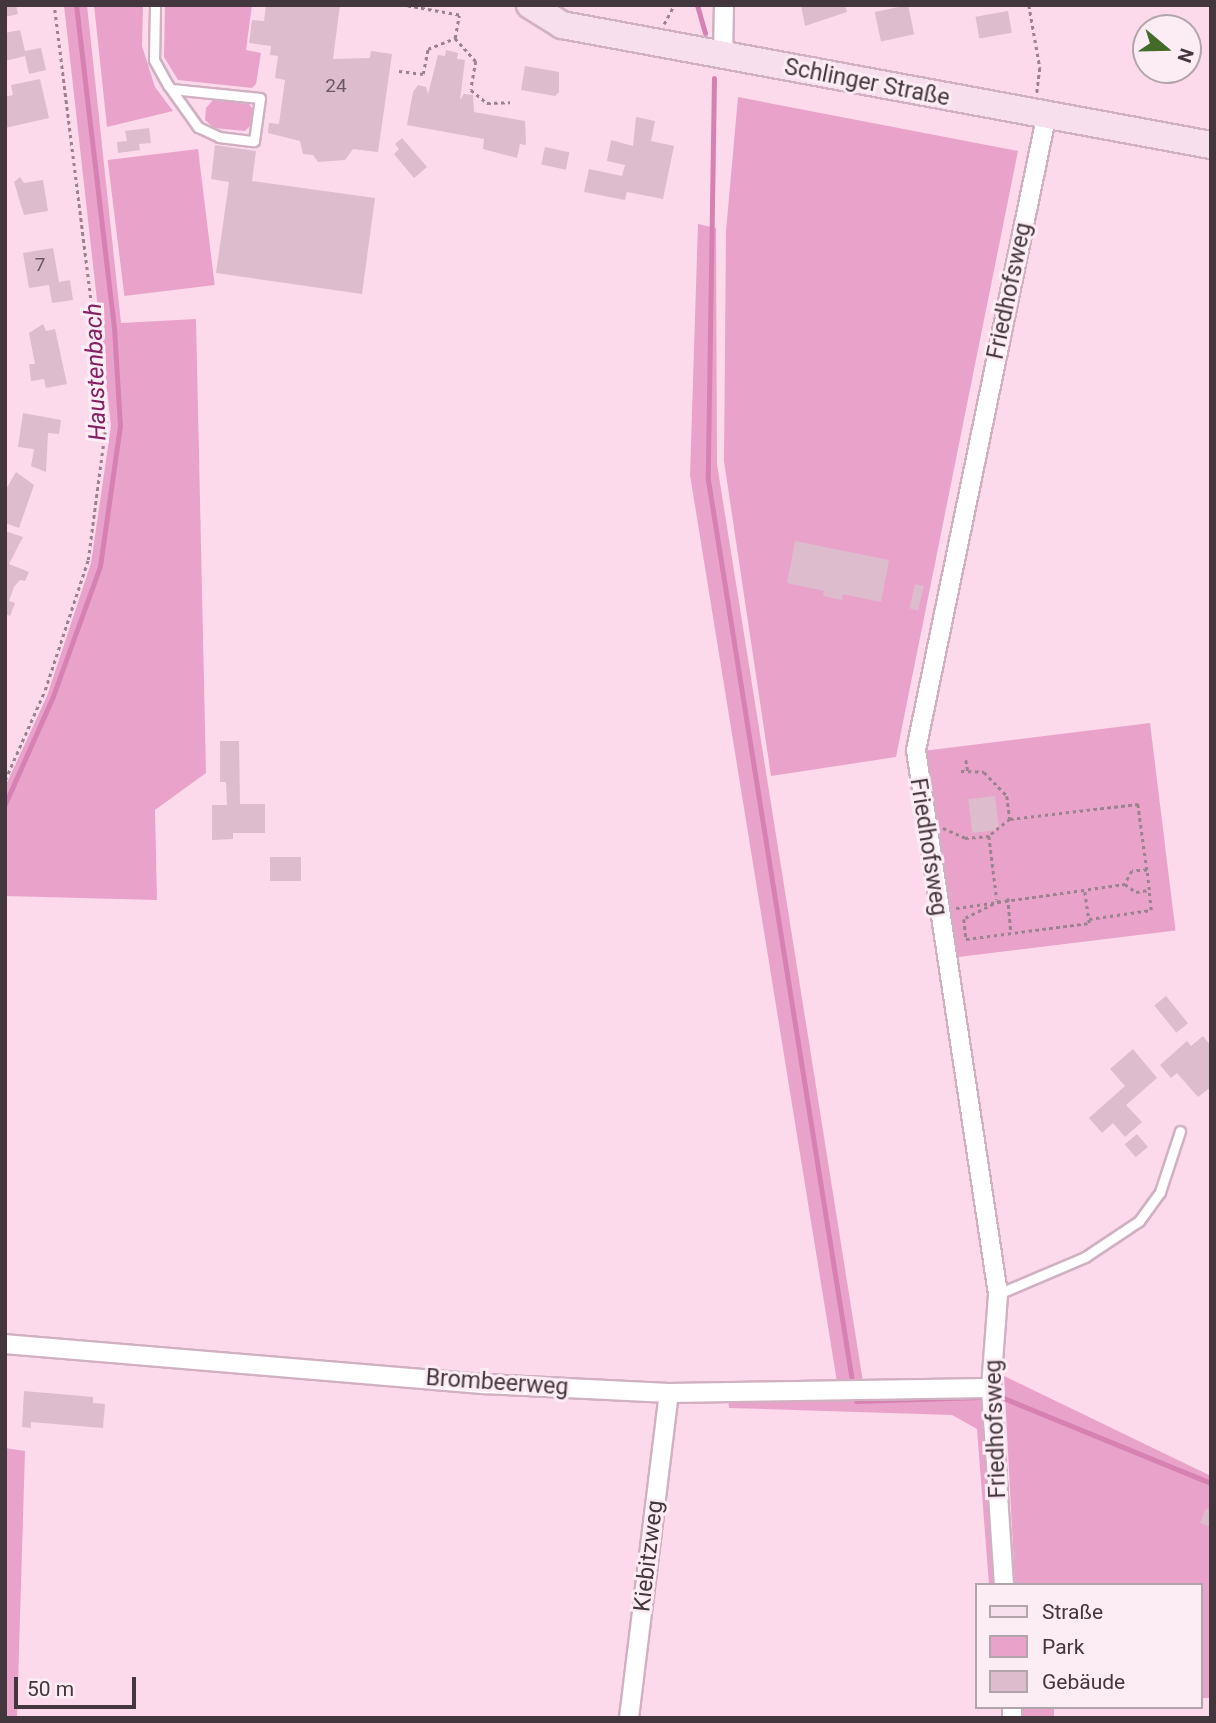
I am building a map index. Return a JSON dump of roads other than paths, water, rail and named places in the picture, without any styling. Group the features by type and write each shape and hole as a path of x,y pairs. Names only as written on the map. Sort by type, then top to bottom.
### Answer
{"street":[{"name":"Schlinger Straße","path":"530,5 562,26 1040,116 1211,145"},
{"path":"723,56 724,5"},
{"name":"Friedhofsweg","path":"1004,1583 991,1388 998,1294 939,919 916,750 1040,116"},
{"name":"Brombeerweg","path":"5,1344 485,1384 669,1393 991,1388"},
{"name":"Kiebitzweg","path":"629,1718 669,1393"}],"lane":[{"path":"155,5 154,60 171,89 198,127 219,137 254,141 260,98 171,89"},
{"path":"998,1294 1085,1257 1139,1221 1160,1192 1180,1131"}],"waterway":[{"name":"Haustenbach","path":"5,804 53,696 100,566 120,426 114,328 76,5"},
{"path":"697,5 705,33"},
{"path":"714,78 708,480 852,1381"},
{"path":"856,1401 981,1397"},
{"path":"1001,1397 1211,1483"}]}
